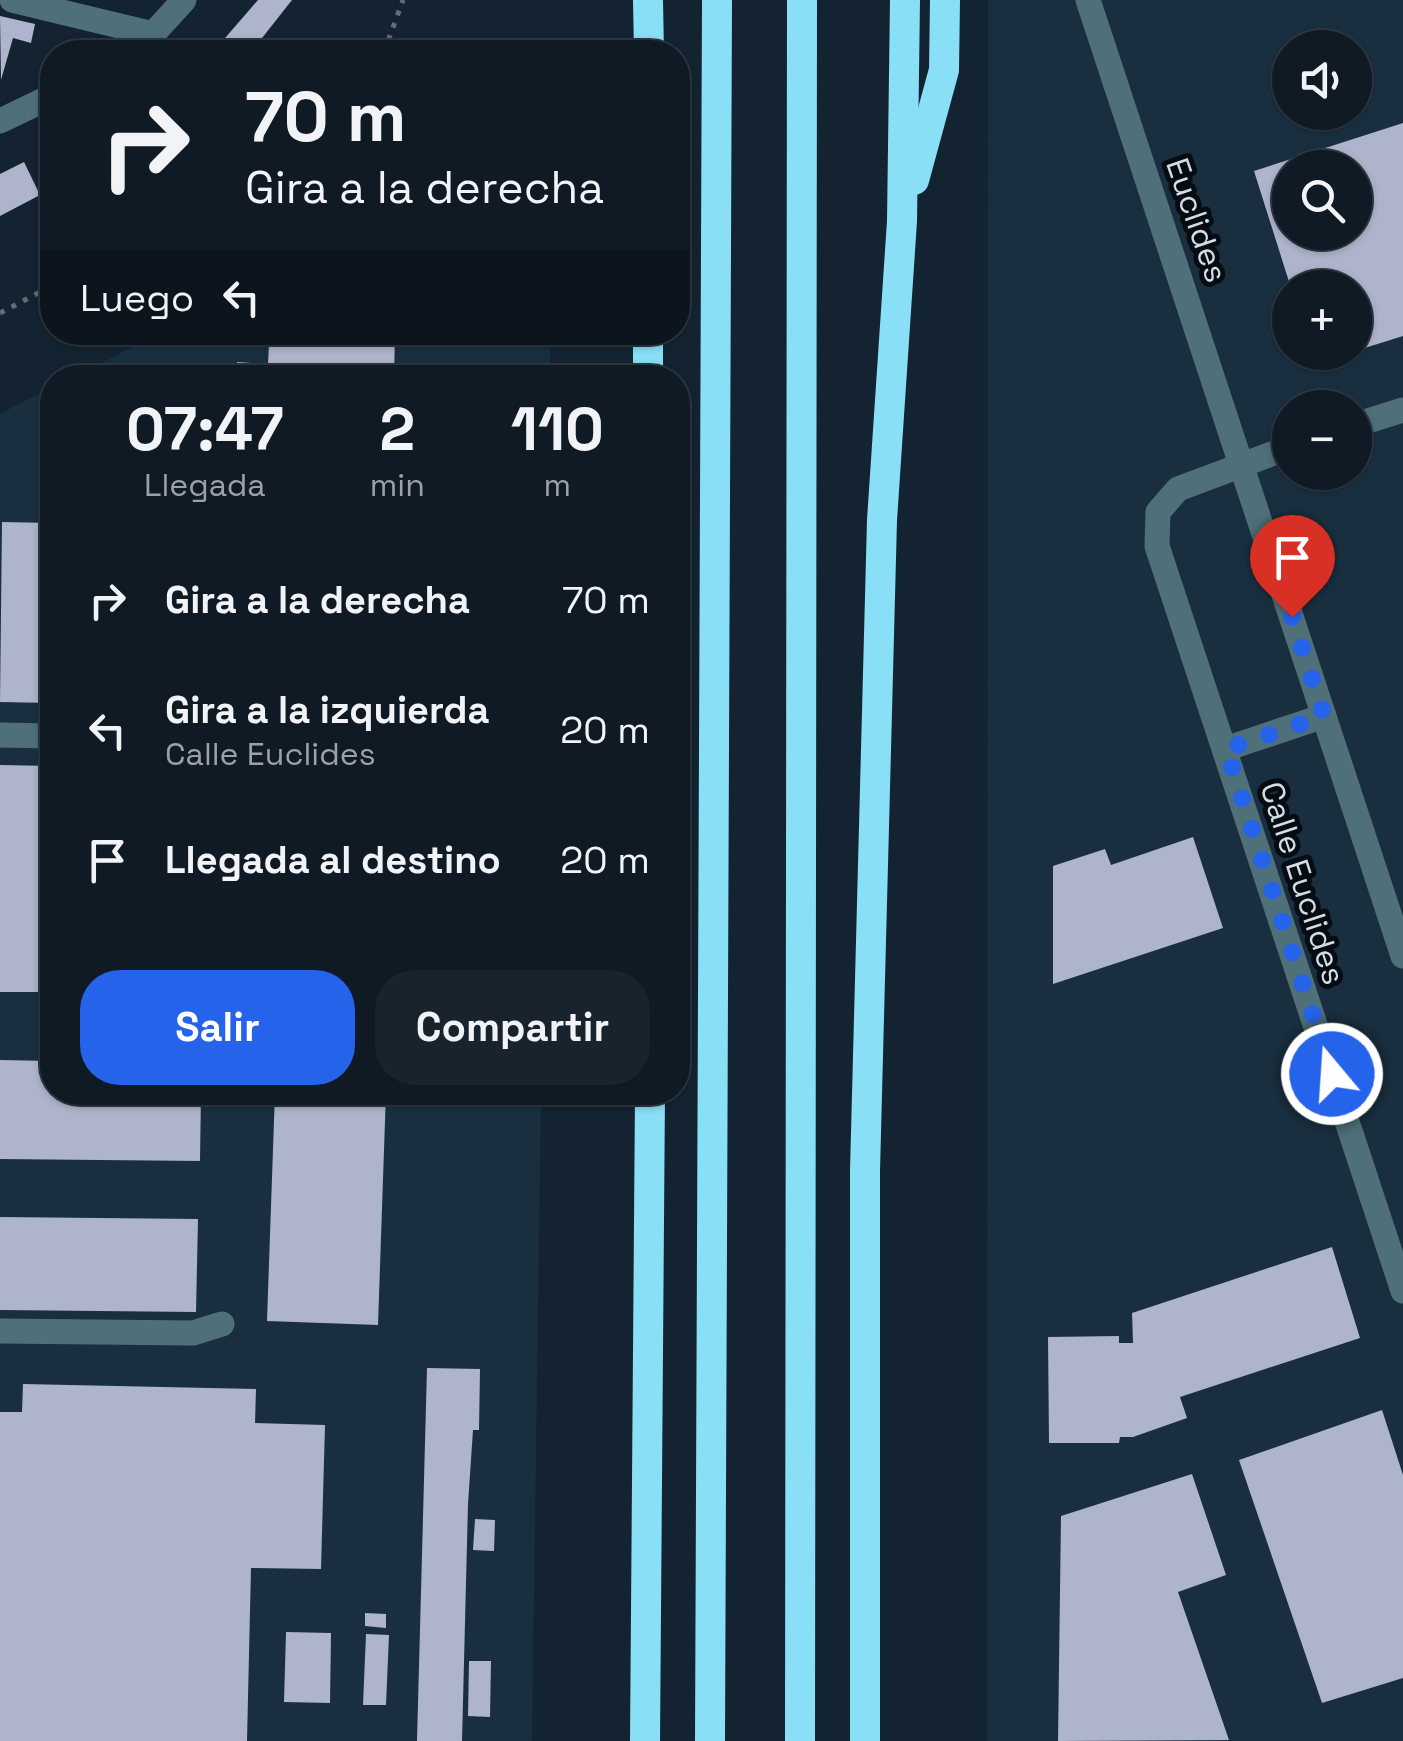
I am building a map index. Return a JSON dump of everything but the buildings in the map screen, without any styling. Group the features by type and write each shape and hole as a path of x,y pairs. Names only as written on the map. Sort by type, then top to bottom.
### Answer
{"highway":[{"path":"649,0 649,40"},
{"path":"710,1741 717,0"},
{"path":"800,1741 802,0"},
{"path":"865,1741 865,1171 882,520 902,221 905,0"},
{"path":"902,221 944,70 945,0"},
{"path":"645,1741 650,1105"}],"street":[{"path":"12,0 153,34"},
{"path":"145,40 184,0"},
{"name":"Euclides","path":"1088,0 1242,462"},
{"path":"0,121 40,102"},
{"path":"1372,420 1403,410"},
{"name":"Calle Euclides","path":"1272,452 1178,489 1158,512 1158,546 1403,1291"},
{"path":"1242,462 1403,956"},
{"path":"1226,749 1324,716"},
{"path":"0,735 40,736"},
{"path":"0,1331 193,1334 222,1324"}],"path":[{"path":"389,40 404,0"},
{"path":"0,313 40,292"}],"shaded area":[{"path":"988,0 1403,0 1403,1741 987,1741"},
{"path":"137,345 550,345 550,365 97,365"},
{"path":"40,393 40,1105 541,1105 532,1741 0,1741 0,414"}],"route":[{"path":"1292,617 1324,716 1226,749 1332,1074"}]}
